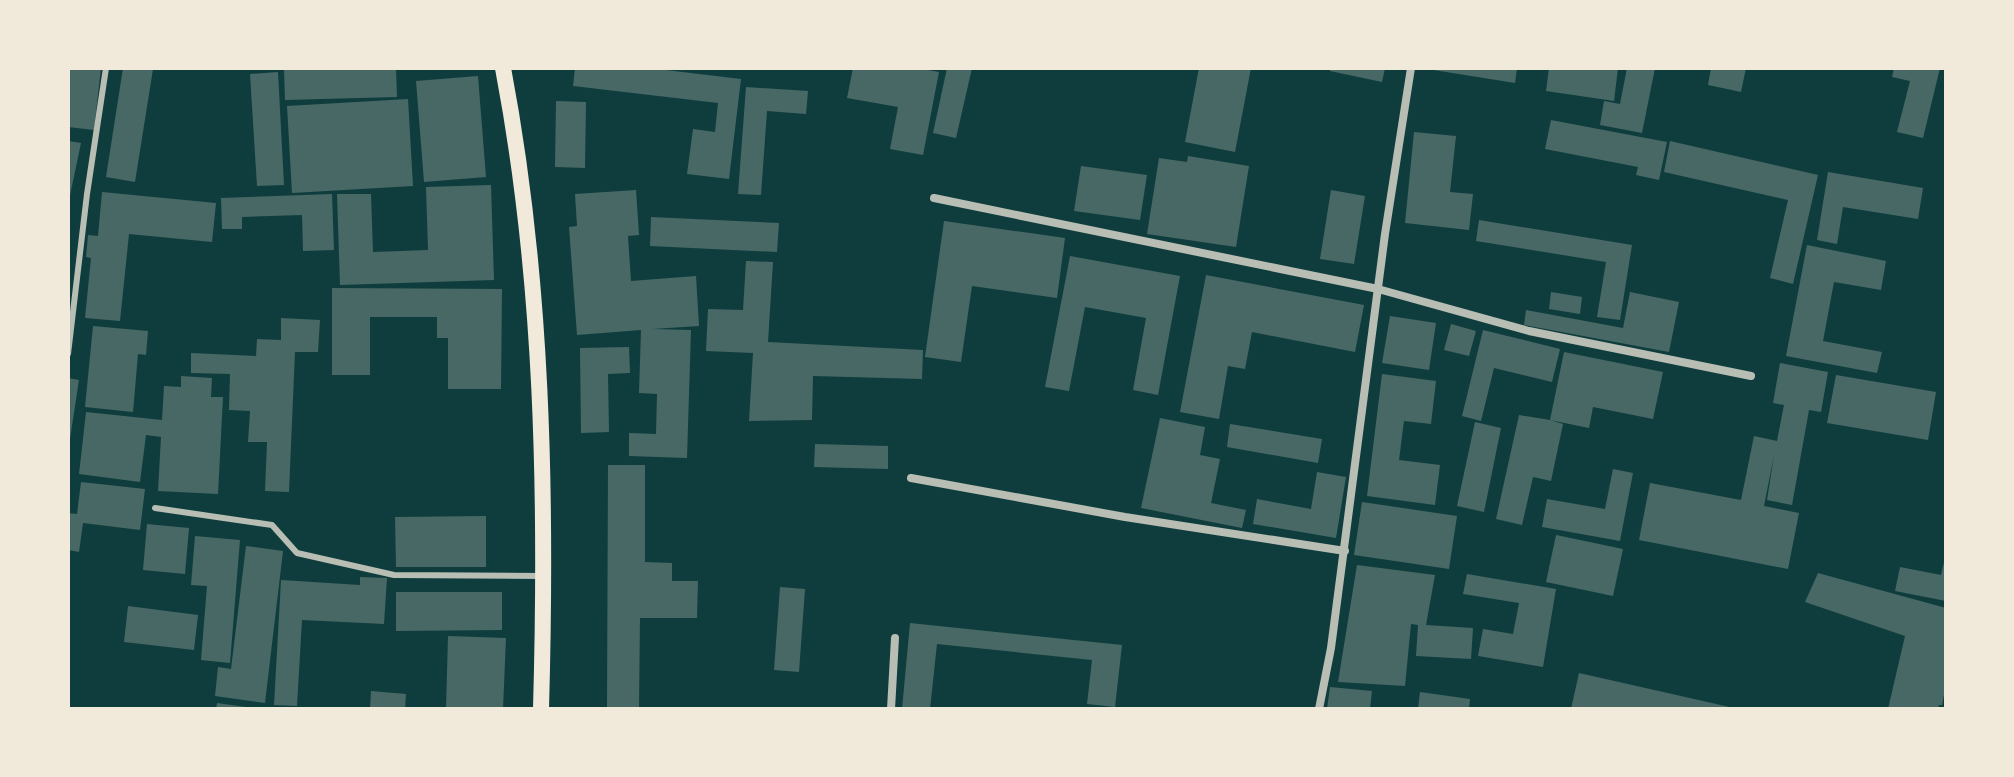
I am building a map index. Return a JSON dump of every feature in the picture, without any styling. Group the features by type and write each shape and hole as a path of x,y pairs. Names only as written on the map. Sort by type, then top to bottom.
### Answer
{"main road":[{"path":"503,68 516,140 539,359 544,576 541,709"}],"street":[{"path":"1319,709 1345,551 1378,289 1411,68"},
{"path":"934,198 1378,289 1529,331 1751,376"},
{"path":"911,478 1125,517 1345,551"},
{"path":"891,709 895,638"}],"lane":[{"path":"68,354 106,68"},
{"path":"155,508 272,525 297,553 394,575 544,576"}],"building":[{"path":"68,68 101,68 94,130 68,127"},
{"path":"123,68 153,69 135,182 106,177"},
{"path":"284,68 396,68 397,97 285,100"},
{"path":"575,68 649,68 741,79 729,179 687,174 693,129 715,132 718,103 573,86"},
{"path":"853,68 916,68 939,72 923,155 890,149 898,107 847,98"},
{"path":"947,68 972,68 956,138 933,133"},
{"path":"1199,68 1251,68 1235,152 1185,142"},
{"path":"1330,68 1385,68 1382,82 1330,71"},
{"path":"1421,68 1517,68 1515,83"},
{"path":"1549,68 1618,68 1614,101 1546,91"},
{"path":"1627,68 1655,68 1642,133 1600,125 1604,101 1620,104"},
{"path":"1711,68 1746,68 1741,92 1708,85"},
{"path":"1894,68 1940,68 1923,138 1897,132 1910,81 1892,77"},
{"path":"278,72 284,185 257,186 250,74"},
{"path":"478,76 486,177 424,182 416,81"},
{"path":"746,87 808,91 806,114 767,111 761,195 738,194"},
{"path":"408,99 413,186 292,193 287,106"},
{"path":"556,101 586,102 585,168 555,167"},
{"path":"1551,120 1667,142 1659,180 1636,175 1638,167 1545,149"},
{"path":"1414,132 1456,136 1450,192 1473,194 1469,230 1405,223"},
{"path":"68,141 81,143 69,200 68,199"},
{"path":"1670,141 1818,175 1793,284 1770,278 1788,200 1664,172"},
{"path":"1188,156 1249,166 1236,247 1147,234 1159,158 1187,162"},
{"path":"1081,166 1147,175 1140,220 1074,211"},
{"path":"1828,172 1923,188 1918,219 1843,207 1837,244 1817,240"},
{"path":"491,185 494,280 340,285 337,194 371,194 373,252 428,250 426,187"},
{"path":"636,190 639,235 628,236 631,281 696,276 699,326 653,329 691,330 687,458 629,456 629,433 656,434 657,394 639,393 641,330 577,335 569,227 577,226 575,194"},
{"path":"1331,190 1365,196 1354,264 1320,259"},
{"path":"102,192 216,203 212,242 129,234 120,321 85,318 91,258 86,257 88,235 98,236"},
{"path":"332,194 334,250 303,251 302,215 242,217 242,229 222,229 221,198"},
{"path":"651,217 779,223 777,252 650,246"},
{"path":"1479,220 1632,245 1620,320 1597,317 1606,262 1476,241"},
{"path":"944,221 1065,238 1057,298 972,286 961,362 925,357"},
{"path":"1807,245 1886,261 1881,290 1834,282 1823,341 1882,352 1877,373 1786,356"},
{"path":"1070,256 1180,276 1158,395 1133,390 1146,318 1085,307 1069,391 1045,387"},
{"path":"746,261 773,262 768,342 923,350 922,379 813,376 812,420 749,421 753,353 706,351 708,309 743,310"},
{"path":"1206,275 1364,305 1355,352 1252,332 1245,369 1228,366 1219,419 1180,412"},
{"path":"332,288 502,289 501,389 448,389 448,338 437,338 437,317 370,317 370,375 332,375"},
{"path":"1551,292 1582,297 1580,314 1549,309"},
{"path":"1630,292 1679,302 1669,352 1524,325 1526,310 1623,328"},
{"path":"1390,316 1436,323 1429,370 1382,363"},
{"path":"281,318 320,320 318,352 295,352 289,492 265,491 267,442 248,442 250,411 229,410 230,374 191,373 191,353 256,356 257,339 281,340"},
{"path":"1451,324 1476,331 1469,356 1444,350"},
{"path":"93,326 148,331 146,355 138,354 133,412 85,407"},
{"path":"1483,330 1560,349 1552,382 1494,368 1481,421 1462,416"},
{"path":"629,347 630,373 608,374 609,432 581,433 580,348"},
{"path":"1564,352 1663,372 1653,419 1593,407 1589,428 1550,420"},
{"path":"1780,363 1828,372 1821,412 1809,410 1792,505 1767,500 1774,455 1764,506 1799,513 1788,569 1639,540 1650,483 1741,500 1754,436 1777,441 1784,405 1773,403"},
{"path":"1382,374 1436,381 1431,424 1404,421 1399,460 1440,465 1435,505 1367,496"},
{"path":"1836,375 1936,392 1928,440 1827,423"},
{"path":"181,376 212,378 211,397 223,397 218,494 158,491 161,437 146,435 140,482 79,474 86,412 162,420 164,386 181,387"},
{"path":"68,378 79,380 70,439 68,439"},
{"path":"1519,415 1563,424 1551,481 1533,477 1522,525 1496,519"},
{"path":"1160,418 1205,427 1200,455 1220,459 1211,503 1246,510 1242,528 1141,508"},
{"path":"1475,422 1501,428 1484,512 1457,506"},
{"path":"1230,424 1322,439 1318,463 1227,447"},
{"path":"815,444 888,446 888,469 814,467"},
{"path":"608,465 645,465 645,562 672,563 672,581 698,581 697,618 640,618 639,709 607,709"},
{"path":"1613,469 1633,473 1620,541 1542,527 1547,499 1605,509"},
{"path":"1317,472 1346,477 1336,538 1253,524 1257,499 1311,509"},
{"path":"81,482 145,489 140,530 83,523 79,552 68,550 68,513 77,514"},
{"path":"1362,502 1457,516 1449,569 1354,555"},
{"path":"486,516 486,567 396,567 395,517"},
{"path":"147,524 189,528 185,574 143,570"},
{"path":"1556,535 1623,549 1613,596 1546,582"},
{"path":"195,536 240,540 230,663 201,660 207,586 191,585"},
{"path":"246,546 283,551 265,703 215,696 218,667 231,669"},
{"path":"1945,558 1946,601 1895,591 1900,567 1941,575"},
{"path":"1357,565 1435,575 1426,625 1473,628 1471,659 1416,656 1418,625 1411,624 1405,686 1338,682"},
{"path":"1818,573 1946,608 1946,684 1942,705 1938,709 1888,709 1905,636 1805,602"},
{"path":"1467,574 1556,589 1543,667 1478,656 1483,629 1513,634 1519,603 1463,594"},
{"path":"360,577 387,578 384,624 302,620 297,706 274,705 281,580 360,585"},
{"path":"780,587 805,589 799,672 774,670"},
{"path":"396,592 502,592 502,630 396,631"},
{"path":"128,606 198,615 194,650 124,642"},
{"path":"910,623 1122,645 1115,707 1087,704 1092,660 937,644 930,709 902,709"},
{"path":"448,636 506,638 503,709 446,709"},
{"path":"1579,673 1734,708 1734,709 1571,709"},
{"path":"1330,687 1372,691 1370,709 1327,709"},
{"path":"371,691 406,694 405,709 370,709"},
{"path":"1420,692 1470,699 1469,709 1418,709"},
{"path":"217,703 246,707 246,709 216,709"}]}
